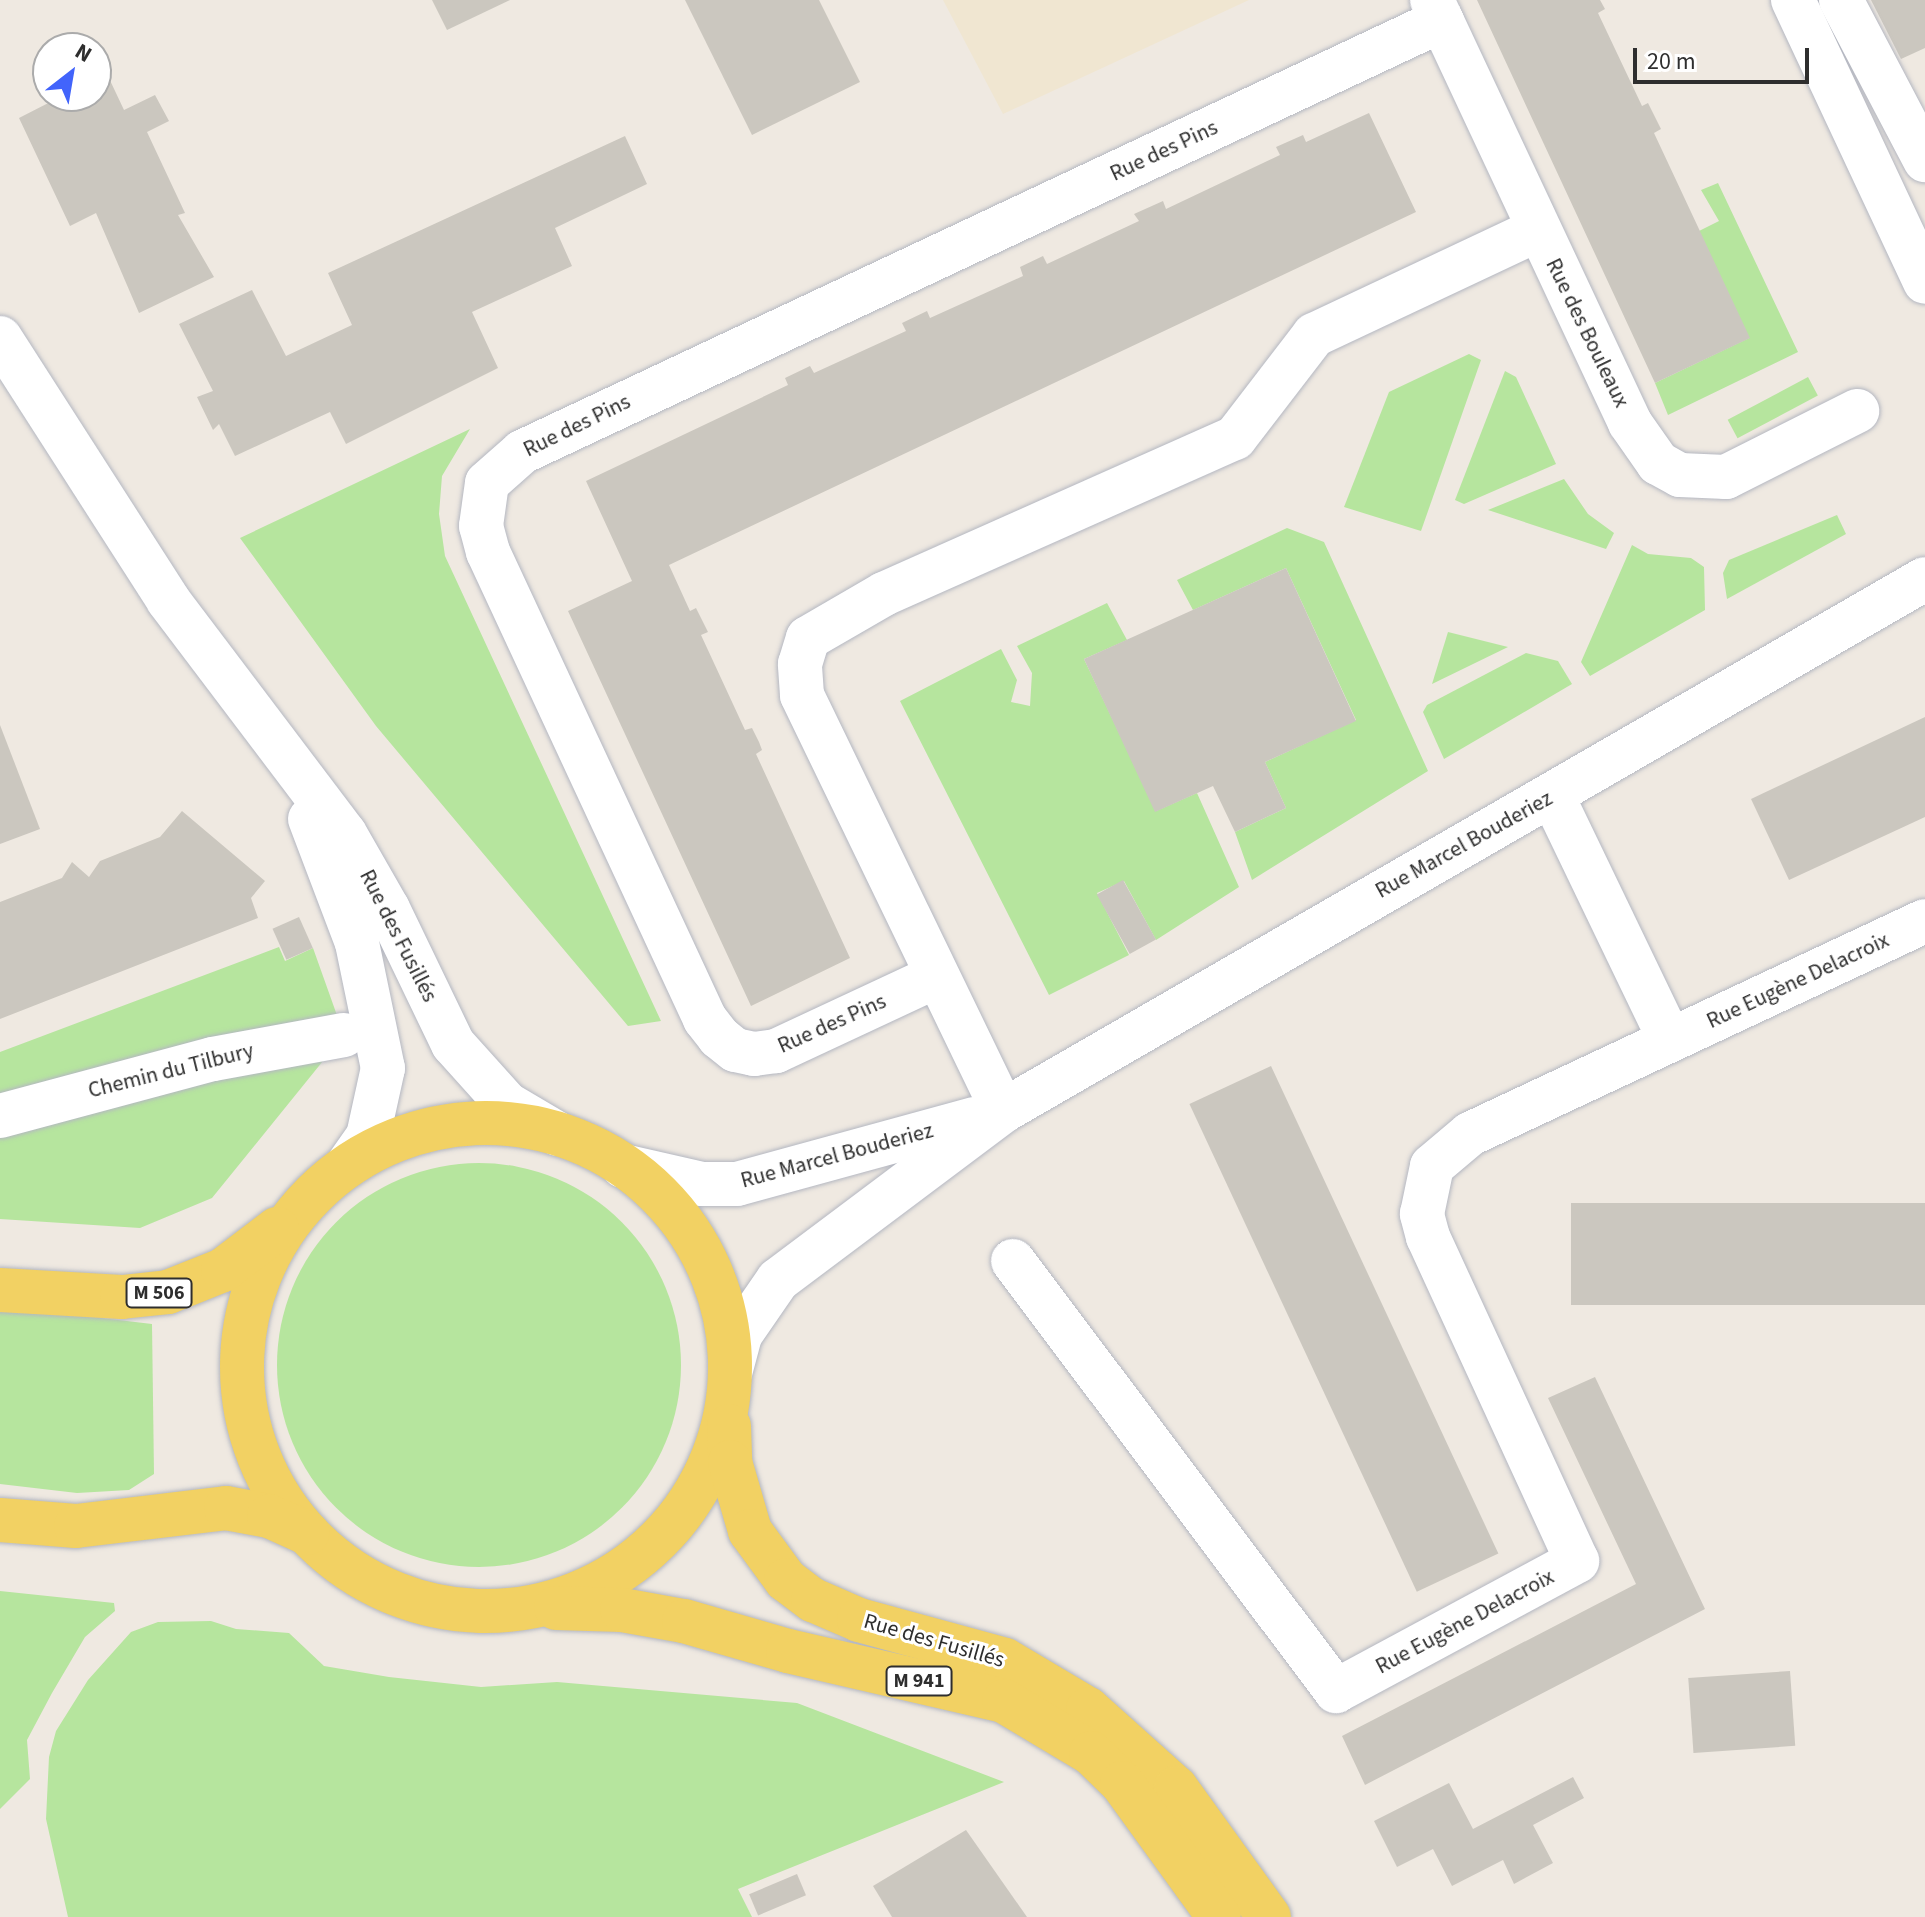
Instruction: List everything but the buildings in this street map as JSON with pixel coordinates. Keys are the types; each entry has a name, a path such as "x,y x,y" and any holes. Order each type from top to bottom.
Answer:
{"main road":[{"name":"Rue des Fusillés","path":"295,1215 348,1165 391,1143 437,1128 510,1125 558,1134 623,1166 677,1215 703,1256 727,1325 737,1494 750,1531 786,1580 813,1600 859,1620 1005,1660 1088,1709 1176,1788 1269,1917"},
{"path":"295,1215 259,1278 249,1307 241,1367 249,1428 271,1484 307,1533 354,1573 409,1599 469,1611 529,1608 601,1583 662,1538 712,1462 729,1388"},
{"name":"M 506","path":"0,1290 122,1297 168,1292 223,1270 295,1215"},
{"path":"0,1520 76,1526 226,1508 269,1516 307,1533"},
{"name":"Rue des Fusillés","path":"529,1608 661,1616 1004,1701 1091,1753 1122,1783 1219,1917"}],"street":[{"path":"1793,0 1906,191 1925,282"},
{"path":"1841,0 1925,160"},
{"name":"Rue des Bouleaux","path":"1437,10 1537,230 1630,423 1658,463 1680,475 1726,477 1857,411"},
{"name":"Rue des Pins","path":"937,976 776,1051 754,1054 735,1050 719,1037 689,983 488,552 481,526 487,483 522,452 1437,10"},
{"path":"1003,1111 802,695 800,664 808,638 884,594 1235,438 1314,335 1537,230"},
{"name":"Rue des Fusillés","path":"0,338 138,556 345,834 388,909 453,1044 507,1104 558,1134"},
{"name":"Rue Marcel Bouderiez","path":"729,1388 740,1335 778,1280 1003,1111 1925,579"},
{"name":"Rue des Fusillés","path":"257,718 320,841 357,943 376,1018 383,1068 379,1101 368,1136 348,1165"},
{"path":"1552,795 1670,1040"},
{"name":"Rue Eugène Delacroix","path":"1013,1261 1336,1691 1577,1561 1428,1237 1422,1214 1432,1166 1470,1134 1925,921"},
{"name":"Chemin du Tilbury","path":"0,1116 213,1059 344,1035"},
{"name":"Rue Marcel Bouderiez","path":"623,1166 702,1184 737,1184 1003,1111"}],"shaded area":[{"path":"943,0 1249,0 1003,114"}],"green space":[{"path":"1718,183 1798,352 1668,415 1655,383 1749,338 1699,231 1719,221 1701,190"},
{"path":"1469,354 1481,360 1421,531 1344,507 1389,392"},
{"path":"1505,371 1516,377 1556,464 1464,504 1455,500"},
{"path":"1808,377 1818,396 1738,438 1728,420"},
{"path":"470,429 442,476 439,514 445,556 661,1021 628,1026 376,726 240,538"},
{"path":"1564,479 1588,514 1614,533 1606,549 1488,510"},
{"path":"1837,515 1846,534 1727,599 1723,573 1729,560"},
{"path":"1287,528 1324,542 1428,771 1252,880 1235,832 1286,808 1265,762 1356,720 1286,568 1193,610 1177,580"},
{"path":"1632,545 1648,554 1691,558 1704,567 1705,610 1590,676 1581,662"},
{"path":"1107,603 1127,640 1084,659 1156,811 1197,793 1239,887 1156,940 1124,881 1097,893 1129,955 1049,995 900,701 1001,649 1017,680 1011,702 1030,706 1032,673 1017,646"},
{"path":"1448,632 1508,647 1432,684"},
{"path":"1526,653 1558,661 1572,684 1444,759 1423,712 1427,705"},
{"path":"279,947 285,961 313,948 344,1035 212,1198 140,1228 0,1219 0,1052"},
{"path":"479,1163 518,1167 556,1179 591,1197 622,1222 647,1253 665,1288 677,1326 681,1365 677,1404 665,1442 647,1477 622,1508 591,1533 556,1551 518,1563 479,1567 440,1563 402,1551 367,1533 336,1508 311,1477 293,1442 281,1404 277,1365 281,1326 293,1288 311,1253 336,1222 367,1197 402,1179 440,1167"},
{"path":"0,1306 152,1324 154,1474 129,1490 77,1493 0,1484"},
{"path":"0,1591 114,1603 115,1611 85,1637 52,1693 27,1740 30,1779 0,1809"},
{"path":"211,1621 236,1629 289,1633 324,1666 389,1677 481,1687 557,1682 797,1703 1004,1782 738,1889 752,1917 68,1917 46,1819 49,1757 56,1731 88,1680 131,1632 158,1622"}]}
